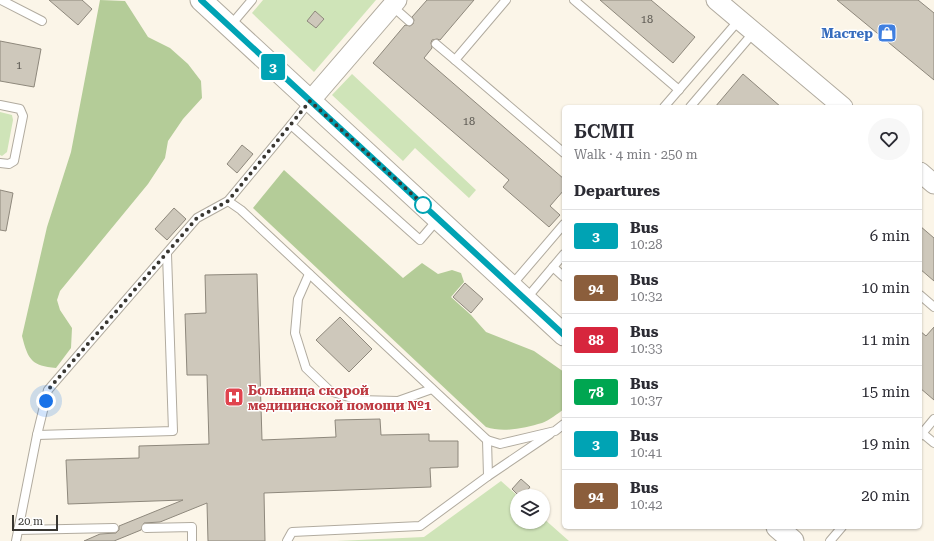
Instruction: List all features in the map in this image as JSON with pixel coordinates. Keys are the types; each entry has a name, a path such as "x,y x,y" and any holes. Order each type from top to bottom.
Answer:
{"main road":[{"path":"201,0 562,333"},
{"path":"779,529 793,541"}],"street":[{"path":"716,0 841,105"},
{"path":"310,101 395,3"},
{"path":"922,174 934,184"}],"lane":[{"path":"1,0 42,21"},
{"path":"229,26 252,0"},
{"path":"455,60 506,0"},
{"path":"574,0 679,90"},
{"path":"395,3 409,21"},
{"path":"666,105 739,20"},
{"path":"692,105 754,32"},
{"path":"436,44 562,151"},
{"path":"16,541 37,435 48,390 197,218 228,201 310,101"},
{"path":"0,105 20,109 23,116 14,161 9,164 0,162"},
{"path":"291,125 420,240 438,219"},
{"path":"228,201 241,210 487,440 500,444 555,431"},
{"path":"518,293 562,227"},
{"path":"37,435 173,431 167,254"},
{"path":"518,293 553,267 562,256"},
{"path":"553,267 562,274"},
{"path":"309,274 298,299 295,333 306,368 330,391 358,400 398,401 432,389"},
{"path":"922,297 934,307"},
{"path":"922,433 934,419"},
{"path":"287,541 292,532 420,526 488,476 562,426"},
{"path":"922,435 934,443"},
{"path":"487,440 488,476"},
{"path":"146,528 192,527 192,541"},
{"path":"18,530 114,528"},
{"path":"830,541 840,529"}],"green space":[{"path":"100,0 125,1 148,37 170,48 188,64 201,81 202,98 183,119 168,141 165,158 148,184 60,291 57,300 60,310 72,328 71,348 56,368 41,366 29,356 22,336 47,227 71,152"},
{"path":"263,0 376,0 314,72 252,13"},
{"path":"352,74 476,190 469,198 415,148 403,161 332,95"},
{"path":"0,112 12,115 13,120 7,152 2,156 0,155"},
{"path":"284,170 403,278 422,263 438,274 452,270 461,273 464,282 451,297 471,315 486,332 534,351 562,371 562,410 545,422 528,427 500,430 486,427 253,208"},
{"path":"501,481 510,489 510,529 550,529 550,524 569,541 337,541 424,537"}],"building":[{"path":"49,0 82,0 92,9 78,25"},
{"path":"427,0 474,0 440,40 432,40 432,48 424,58 562,177 562,192 550,206 560,215 549,227 503,187 509,180 373,63 405,25 410,26 413,24 414,20 412,17"},
{"path":"600,0 651,0 695,37 673,63"},
{"path":"837,0 918,0 934,13 934,80"},
{"path":"315,11 324,19 316,28 307,21"},
{"path":"0,41 41,49 34,87 0,81"},
{"path":"743,74 779,105 717,105"},
{"path":"242,145 253,154 237,173 227,164"},
{"path":"0,190 13,193 6,231 0,230"},
{"path":"174,208 186,219 167,240 155,229"},
{"path":"922,228 934,238 934,281 922,271"},
{"name":"Больница скорой медицинской помощи №1","path":"257,274 262,440 336,437 335,420 380,419 381,435 429,434 429,441 458,441 458,467 430,468 431,487 264,493 265,541 208,541 207,503 160,522 144,523 141,530 114,541 84,541 100,534 116,533 119,530 119,526 183,500 68,504 66,460 139,458 139,446 209,444 207,375 187,375 185,314 206,313 205,275"},
{"path":"465,283 483,299 471,313 453,297"},
{"path":"340,317 372,349 349,372 316,340"},
{"path":"934,327 934,400 922,390 922,333 926,336"},
{"path":"521,479 530,487 528,489 512,489"}],"bus line":[{"name":"3","path":"201,0 562,333"}],"place":[{"name":"Мастер","path":"887,33"},
{"name":"Больница скорой медицинской помощи №1","path":"234,397"}],"route":[{"path":"46,401 48,390 197,218 228,201 310,101 427,208 423,205"}]}
